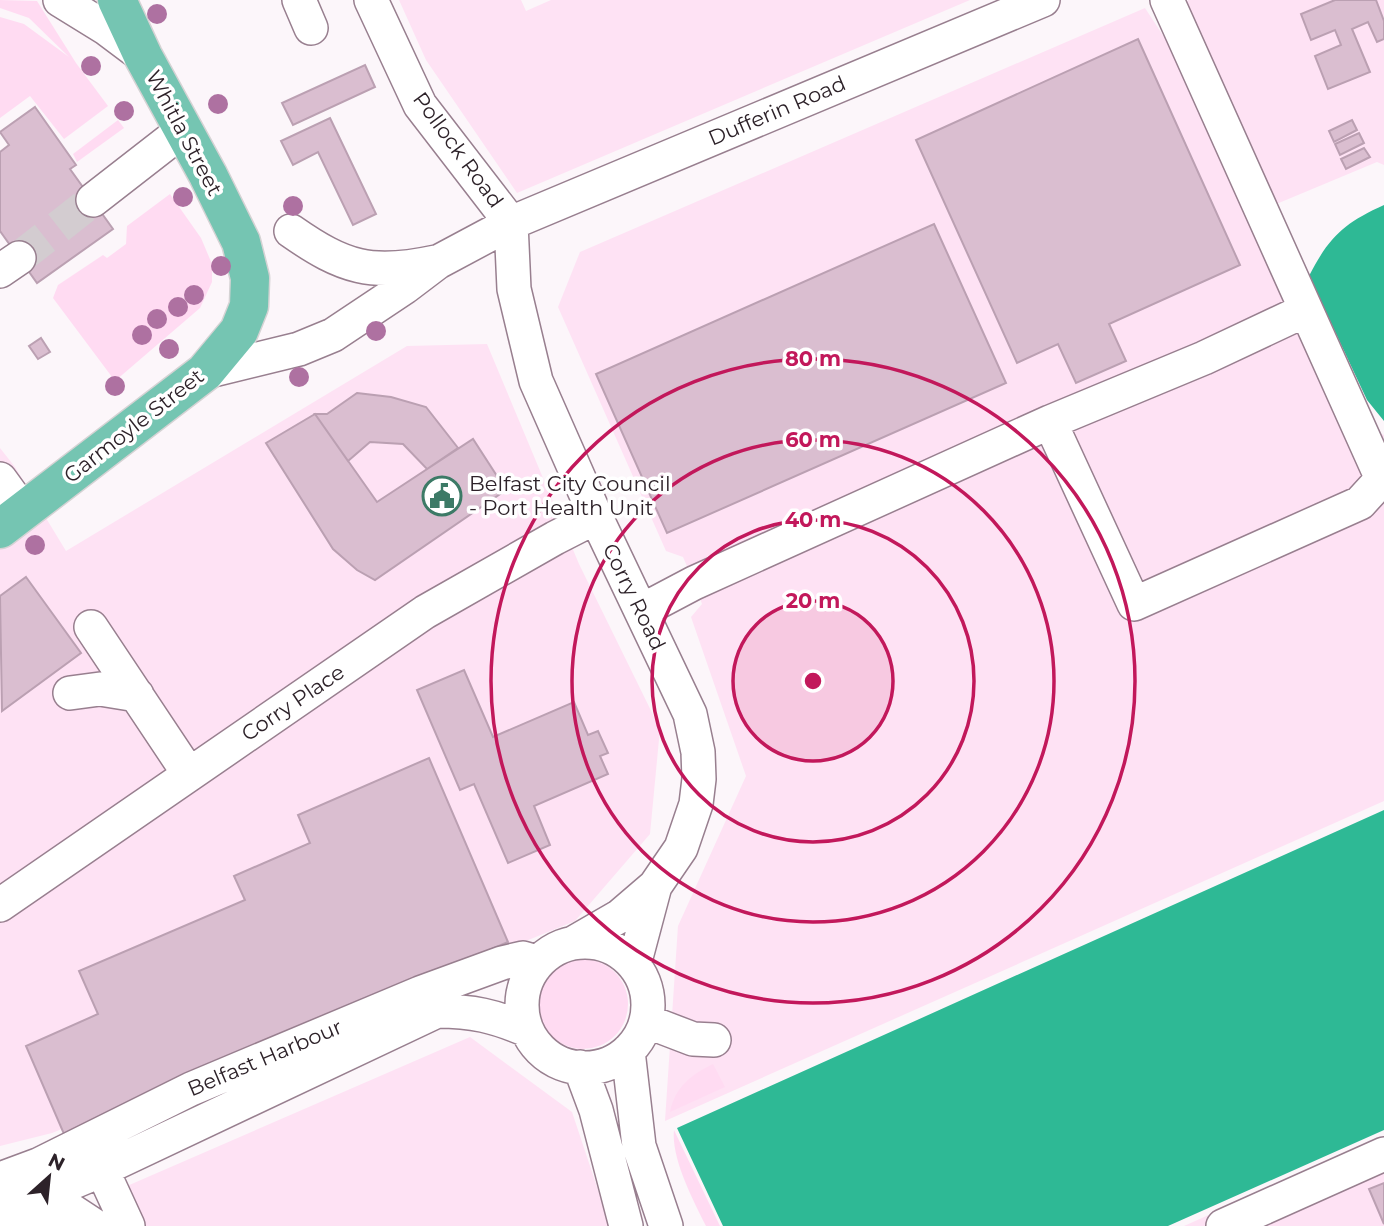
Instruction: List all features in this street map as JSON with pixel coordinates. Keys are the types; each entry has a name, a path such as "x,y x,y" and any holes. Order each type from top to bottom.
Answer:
{"main road":[{"path":"117,0 143,56"},
{"name":"Whitla Street","path":"143,56 241,242 250,278 249,306"},
{"name":"Garmoyle Street","path":"12,520 205,372 239,331 249,306"}],"street":[{"name":"Whitla Street","path":"60,0 107,29 143,56"},
{"name":"Pollock Road","path":"371,0 420,105 510,223"},
{"name":"Dufferin Road","path":"438,262 510,223 1042,0"},
{"path":"1050,422 1134,604 1360,503 1382,479 1167,0"},
{"path":"93,200 183,130"},
{"name":"Corry Road","path":"510,223 514,289 536,381 596,517 690,714 698,751 699,779 689,826 681,848 655,886 620,916 575,942"},
{"path":"291,231 316,249 344,262 377,270 438,262"},
{"path":"205,372 299,349 333,335 405,288 438,262"},
{"path":"641,611 694,583 1050,422 1204,358 1306,310"},
{"path":"0,479 12,520"},
{"name":"Corry Place","path":"0,905 425,612 596,517"},
{"path":"91,627 189,774"},
{"path":"70,693 100,689 138,695"},
{"name":"Corry Road","path":"634,965 655,886"},
{"path":"575,942 597,943 617,951 634,965 647,992 646,1021 639,1037 628,1051 614,1060 580,1068 548,1056 536,1045 527,1030 522,1013 522,995 527,977 537,962 555,949 575,942"},
{"name":"Belfast Harbour","path":"0,1179 38,1165 266,1055 419,993 502,963 523,958 537,962"},
{"name":"Belfast Harbour","path":"0,1211 95,1172 437,1011 483,1014 527,1030"},
{"path":"646,1021 693,1039 714,1040"},
{"path":"628,1051 639,1146 666,1226"},
{"path":"580,1068 596,1110 626,1226"},
{"path":"81,1142 95,1172 128,1226"},
{"path":"1223,1226 1384,1154"},
{"path":"95,1172 110,1226"},
{"path":"38,1196 57,1201 95,1226"},
{"path":"0,1211 26,1216 51,1226"}],"shaded area":[{"path":"0,0 37,1 76,63 108,106 64,139 30,96 0,118 0,17 24,24 69,57 29,18 0,8"},
{"path":"399,0 521,0 526,11 551,0 970,0 517,193 426,60"},
{"path":"1188,0 1384,0 1384,165 1377,162 1274,205 1374,431 1384,435 1384,801 665,1121 678,926 746,776 691,617 702,604 693,580 683,557 666,551 558,307 580,252 1145,8 1271,200 1186,4"},
{"path":"118,120 124,128 77,162 73,154"},
{"path":"170,194 201,238 212,264 212,282 200,308 115,381 53,298 58,285 103,255 107,258 126,244 127,226"},
{"path":"1384,205 1384,421 1367,400 1309,276 1339,233 1358,218"},
{"path":"487,344 579,564 660,729 650,834 575,921 52,1133 0,1146 0,448 15,467 66,551 407,346"},
{"path":"1384,810 1384,1130 1168,1226 723,1226 677,1128"},
{"path":"583,959 600,963 615,972 624,987 628,1004 624,1021 615,1036 600,1045 583,1049 566,1045 551,1036 542,1021 538,1004 542,987 551,972 566,963"},
{"path":"470,1037 572,1112 610,1226 141,1226 127,1186"},
{"path":"713,1064 725,1087 670,1112 680,1088 698,1072"},
{"path":"674,1130 720,1226 706,1226 695,1204 679,1166"},
{"path":"1384,1137 1384,1226 1184,1226"}],"building":[{"path":"1335,0 1376,0 1384,21 1384,39 1377,42 1368,22 1352,29 1370,72 1328,89 1315,56 1341,45 1335,30 1311,40 1301,14"},
{"path":"1138,39 1240,265 1109,324 1126,361 1076,383 1058,344 1017,363 916,140"},
{"path":"365,65 375,87 293,125 282,103"},
{"path":"35,107 76,165 70,169 113,229 37,283 0,231 0,152 9,145 0,132"},
{"path":"330,118 376,214 353,225 318,152 293,165 281,141"},
{"path":"1352,120 1357,130 1334,142 1329,131"},
{"path":"1359,133 1364,143 1340,155 1335,144"},
{"path":"1364,148 1370,157 1346,169 1341,159"},
{"path":"934,224 1006,383 667,533 596,374"},
{"path":"41,338 50,352 38,359 29,346"},
{"path":"357,393 391,397 426,407 458,448 427,469 403,444 370,442 348,461 315,414 327,414"},
{"name":"Belfast City Council - Port Health Unit","path":"315,414 377,502 473,439 506,490 375,580 357,570 333,549 266,443"},
{"path":"26,577 81,653 2,711 0,596"},
{"path":"464,670 493,737 574,702 588,735 598,731 608,753 600,756 608,774 534,806 550,845 508,863 474,784 460,790 417,690"},
{"path":"429,758 508,942 64,1134 26,1046 98,1014 79,971 245,900 234,876 310,843 298,815"},
{"path":"1384,1183 1384,1224 1369,1189"}],"tunnel":[{"path":"19,258 93,200"}],"place":[{"name":"Belfast City Council - Port Health Unit","path":"442,496"}]}
